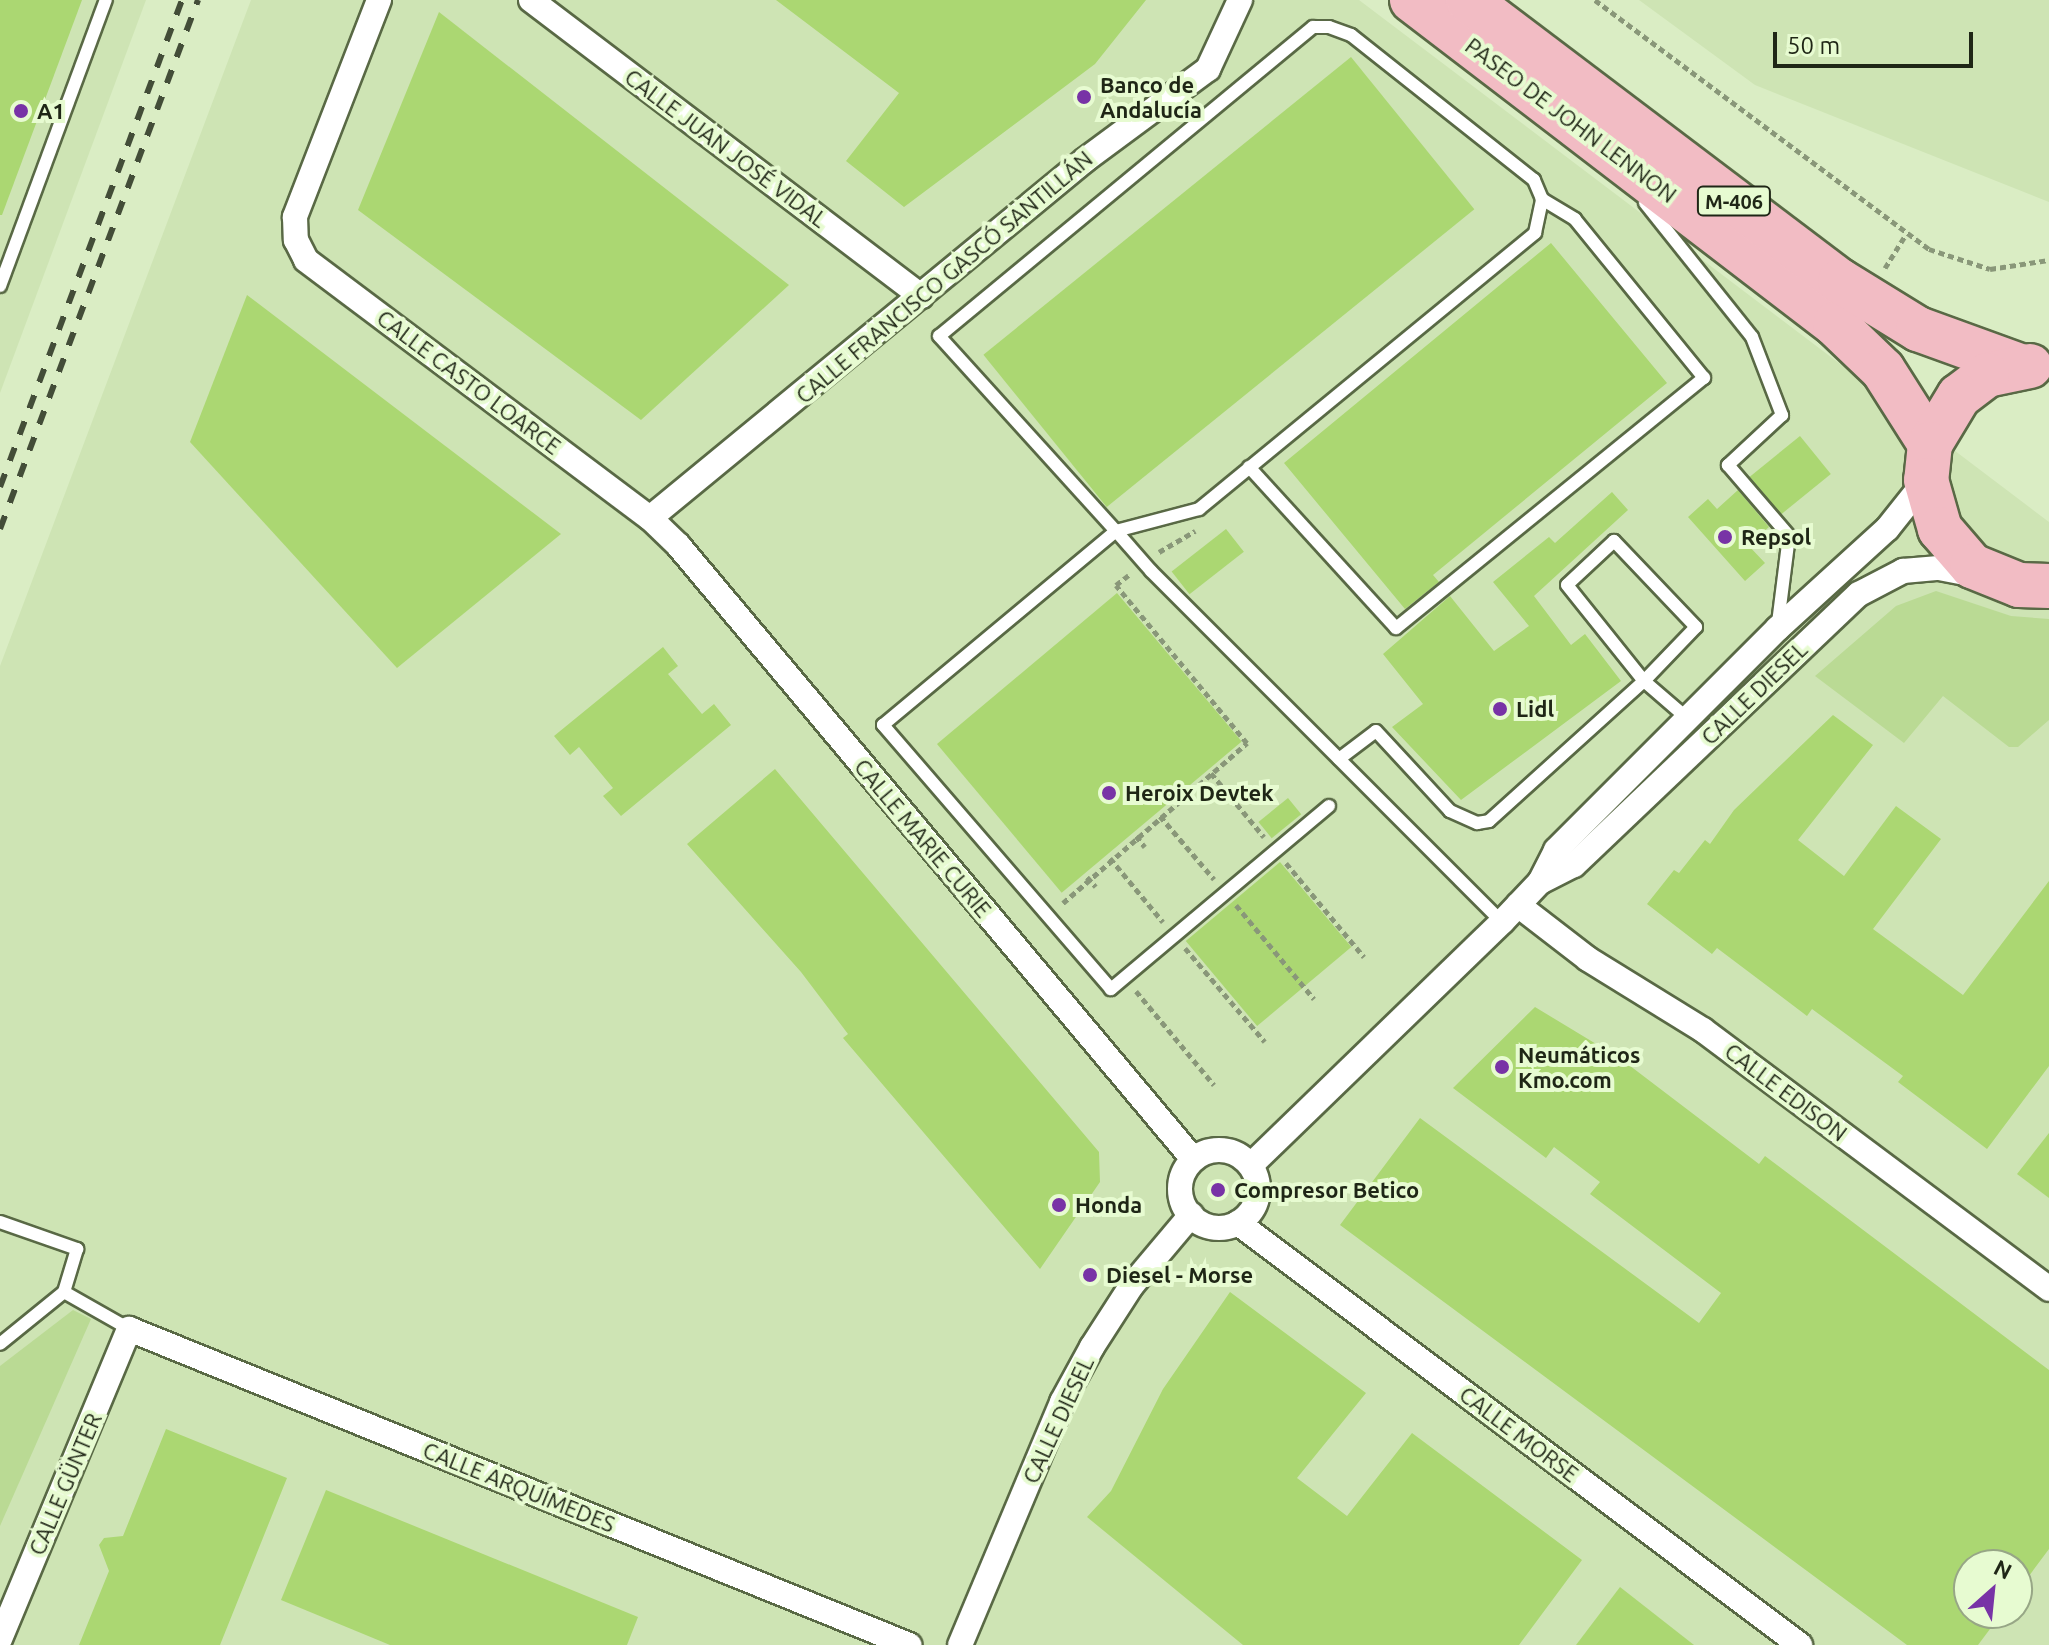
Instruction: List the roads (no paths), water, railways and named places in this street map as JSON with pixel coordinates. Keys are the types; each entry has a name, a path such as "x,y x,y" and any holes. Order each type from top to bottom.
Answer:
{"highway":[{"name":"PASEO DE JOHN LENNON","path":"1412,0 1835,324 1883,370 1928,462"},
{"name":"PASEO DE JOHN LENNON","path":"1468,0 1840,281 1918,329 2034,366"},
{"name":"M-406","path":"2034,366 1987,375 1959,396 1928,462 1930,505 1946,539 1972,566 1994,578 2049,586"}],"street":[{"name":"CALLE CASTO LOARCE","path":"379,0 295,217 296,240 306,260 650,518"},
{"name":"CALLE JUAN JOSÉ VIDAL","path":"531,0 921,296"},
{"path":"1229,0 1229,30"},
{"name":"CALLE FRANCISCO GASCÓ SANTILLÁN","path":"650,518 1085,160 1208,69 1229,30 1240,0"},
{"name":"CALLE DIESEL","path":"1251,1165 1510,913 1540,882 1556,850 1777,629 1887,529 1928,462"},
{"name":"CALLE MARIE CURIE","path":"650,518 678,545 1193,1159"},
{"name":"CALLE DIESEL","path":"1540,882 1574,865 1859,594 1903,571 1939,568 1994,578"},
{"name":"CALLE EDISON","path":"1510,913 1703,1030 2049,1289"},
{"path":"1230,1151 1251,1165 1258,1190 1256,1203 1238,1223 1213,1227 1191,1215 1180,1187 1193,1159 1204,1152 1230,1151"},
{"name":"CALLE DIESEL","path":"960,1645 1062,1402 1092,1347 1132,1285 1191,1215"},
{"name":"CALLE MORSE","path":"1238,1223 1800,1645"},
{"name":"CALLE GÜNTER","path":"0,1639 129,1329"},
{"name":"CALLE ARQUÍMEDES","path":"129,1329 909,1645"}],"lane":[{"path":"0,286 106,0"},
{"path":"1484,0 1536,52"},
{"path":"1329,806 1111,989 883,725 1116,531 1199,509 1535,233 1542,199 1534,180 1351,35 1313,27 939,336 1116,531 1144,563 1339,759 1510,913"},
{"path":"1562,112 1661,221 1752,337 1782,415 1728,465 1789,536 1777,629"},
{"path":"1249,467 1396,628 1704,378 1575,219 1542,199"},
{"path":"1339,759 1376,731 1450,811 1477,823 1489,821 1644,681 1696,627 1614,541 1567,585 1644,681 1688,719"},
{"path":"0,1222 77,1249 64,1292 0,1344"},
{"path":"64,1292 129,1329"}],"railway":[{"path":"0,487 182,0"},
{"path":"0,529 198,0"}],"place":[{"name":"Banco de Andalucía","path":"1084,97"},
{"name":"A1","path":"21,111"},
{"name":"Repsol","path":"1725,537"},
{"name":"Lidl","path":"1500,709"},
{"name":"Heroix Devtek","path":"1109,793"},
{"name":"Neumáticos Kmo.com","path":"1502,1067"},
{"name":"Compresor Betico","path":"1218,1190"},
{"name":"Honda","path":"1059,1205"},
{"name":"Diesel - Morse","path":"1090,1275"}]}
